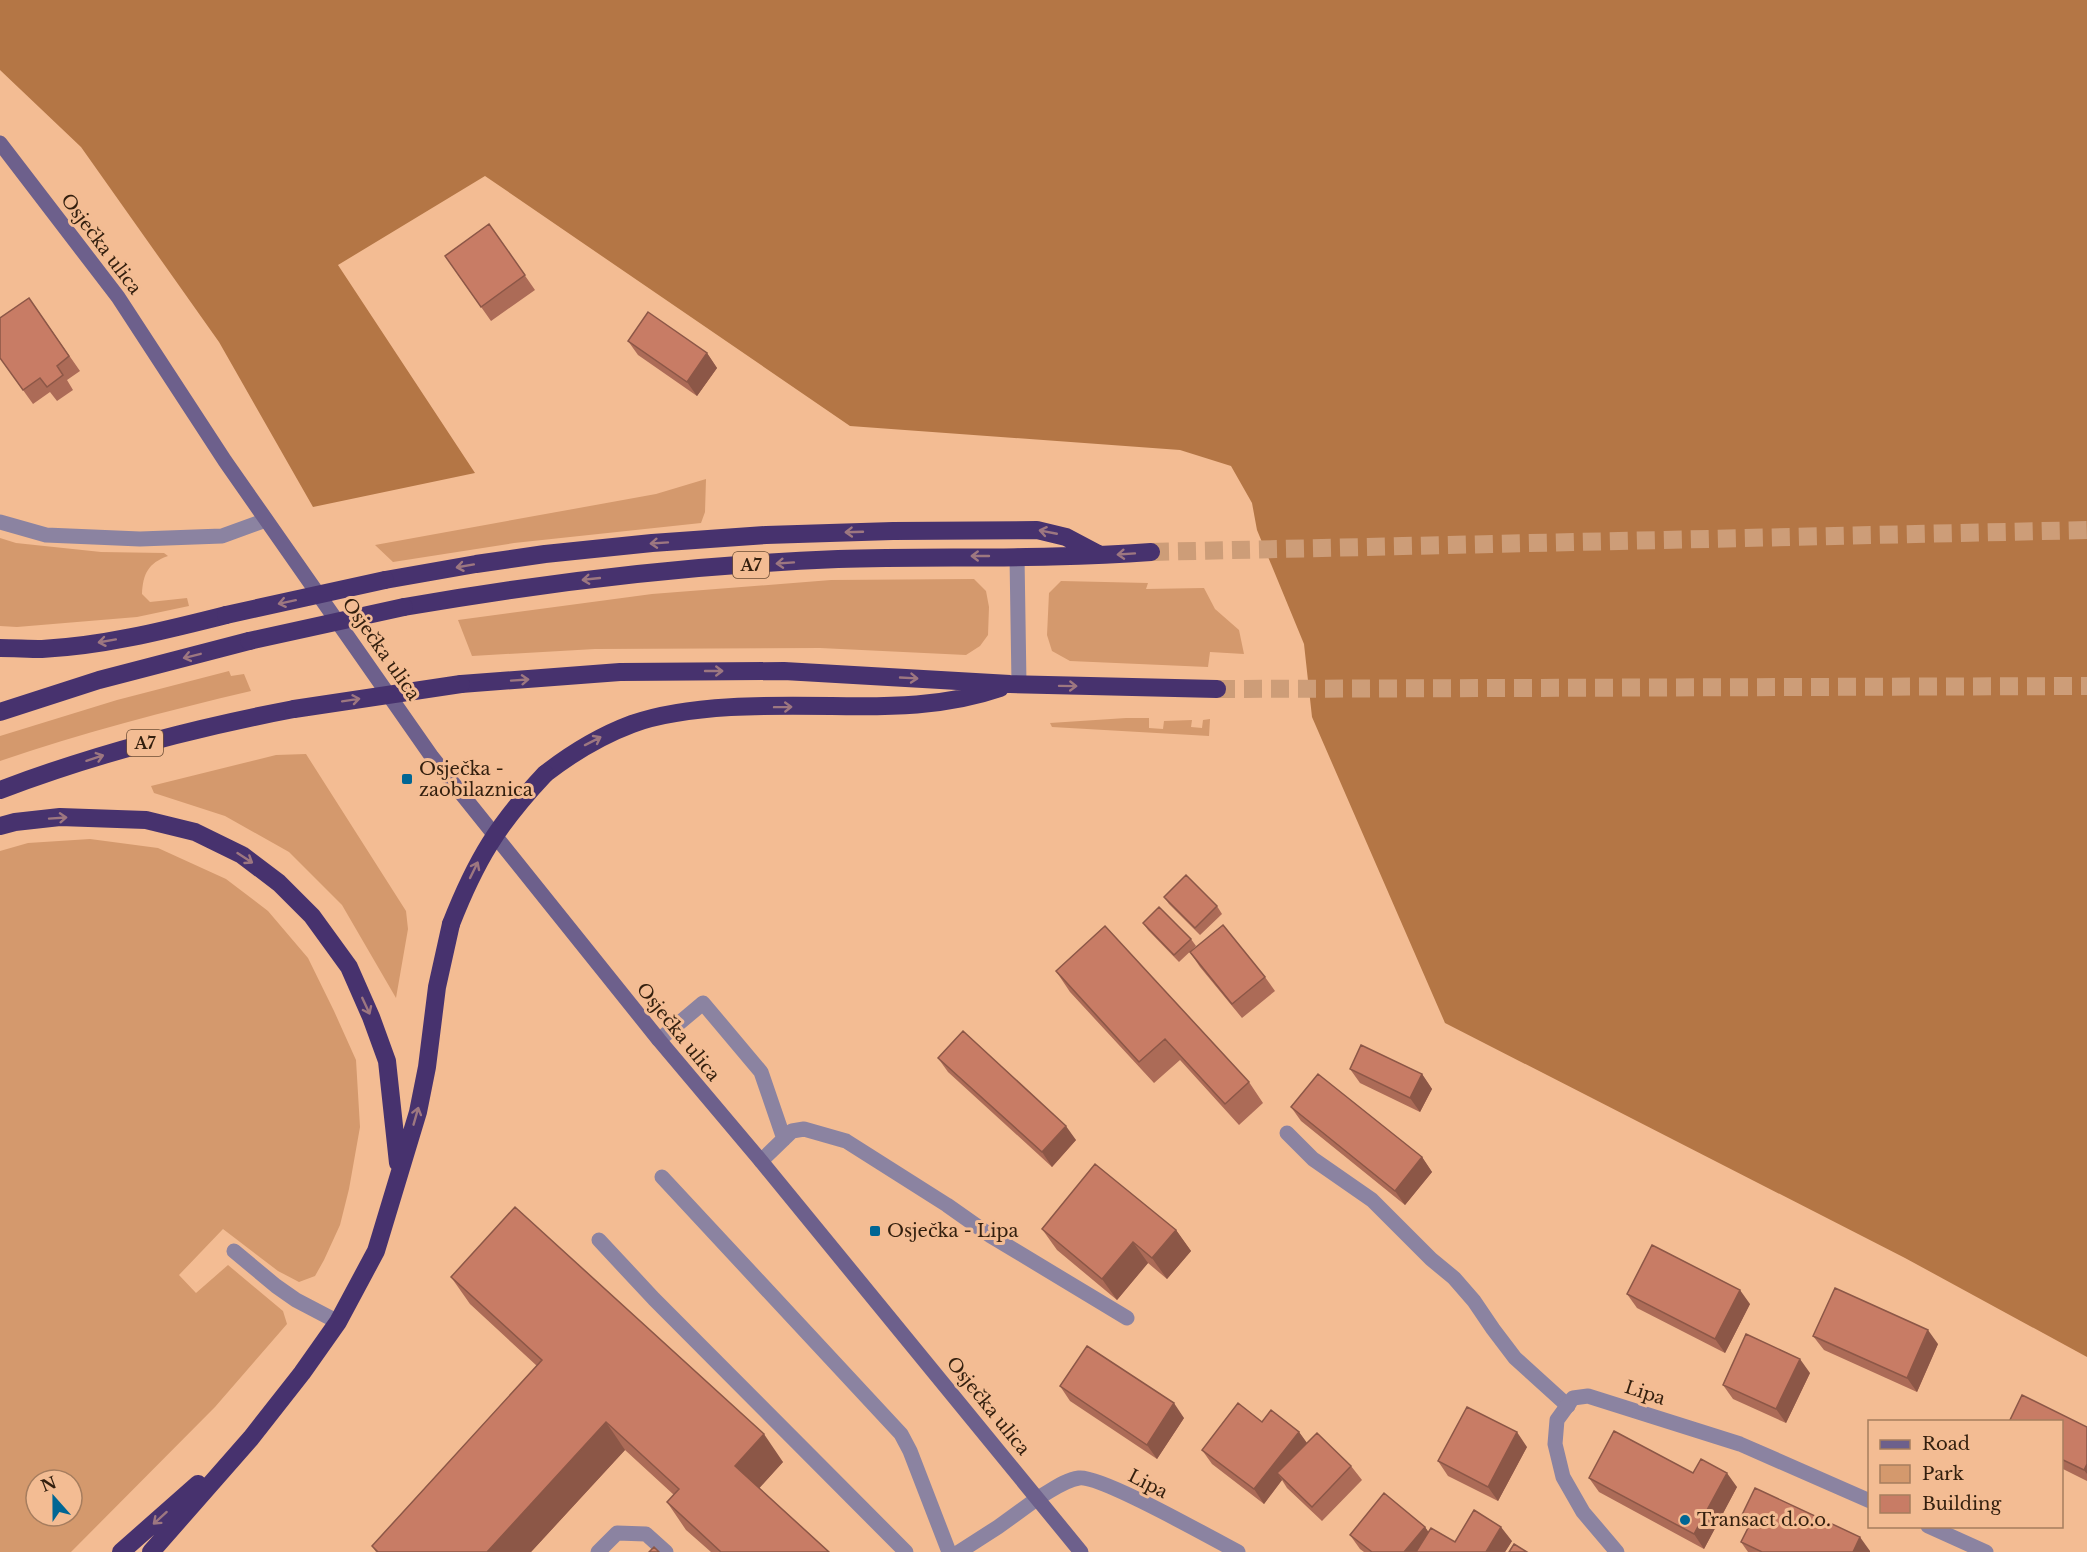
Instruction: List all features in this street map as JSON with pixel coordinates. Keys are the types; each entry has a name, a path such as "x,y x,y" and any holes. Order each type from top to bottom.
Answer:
{"highway":[{"path":"0,648 42,649 86,645 157,632 386,580 545,554 652,543 893,531 1037,530 1066,537 1101,556"},
{"name":"A7","path":"0,712 99,680 249,641 404,607 586,579 715,567 836,560 1101,556 1151,552"},
{"name":"A7","path":"0,789 121,749 232,721 294,709 461,684 620,672 772,671 1014,684 1217,689"},
{"path":"151,1552 251,1438 302,1373 338,1322 376,1251 418,1112 427,1067 437,987 451,924 475,868 490,840 509,814 545,774 605,735 634,723 666,716 720,708 871,707 936,703 972,697 1014,684"},
{"path":"0,826 15,822 60,818 146,820 195,832 242,855 279,883 312,916 349,967 371,1017 387,1061 399,1172"},
{"path":"121,1552 251,1438"}],"main road":[{"name":"Osječka ulica","path":"0,143 118,297 266,520 432,757 659,1040 1081,1552"}],"street":[{"path":"0,522 46,535 140,539 222,536 266,520"},
{"path":"1014,684 1017,556"},
{"path":"659,1040 703,1003 761,1072 784,1139"},
{"path":"761,1161 792,1131 804,1129 846,1141 947,1205 991,1236 1127,1318"},
{"path":"1287,1133 1313,1159 1371,1200 1431,1259 1454,1278 1474,1301 1515,1358 1568,1406 1557,1419 1556,1444 1563,1477 1582,1512 1617,1552"},
{"path":"662,1177 901,1434 949,1552"},
{"path":"598,1240 906,1552"},
{"path":"234,1251 290,1295 338,1322"},
{"name":"Lipa","path":"1568,1406 1573,1398 1588,1396 1629,1408 1740,1444 1868,1501"},
{"name":"Lipa","path":"959,1552 1038,1498 1067,1481 1082,1478 1096,1481 1121,1492 1238,1552"},
{"path":"1930,1528 1986,1552"},
{"path":"598,1552 617,1533 646,1534 666,1552"}],"green space":[{"path":"706,479 705,512 701,523 514,543 393,562 375,545 656,494"},
{"path":"0,538 16,543 101,552 164,553 168,556 151,566 145,575 142,594 150,602 187,598 189,606 137,617 17,627 0,626"},
{"path":"974,579 986,591 989,607 988,635 980,646 966,655 820,648 595,649 472,656 458,620 652,594 831,580"},
{"path":"1061,581 1148,583 1146,589 1204,588 1215,609 1239,630 1244,654 1210,652 1208,667 1070,661 1052,651 1047,635 1049,593"},
{"path":"229,671 231,676 244,674 251,691 124,723 0,761 0,736 117,700"},
{"path":"1149,718 1149,728 1163,729 1164,721 1192,720 1191,727 1202,728 1203,720 1210,719 1209,736 1052,727 1050,723"},
{"path":"306,754 406,911 408,929 396,998 342,905 289,852 225,816 154,793 151,786 276,755"},
{"path":"90,839 158,848 226,879 268,911 308,958 356,1060 360,1127 349,1189 340,1225 315,1276 299,1282 278,1271 223,1229 179,1275 196,1293 228,1265 283,1311 287,1324 215,1407 71,1552 0,1552 0,851 28,843"}],"shaded area":[{"path":"0,0 2087,0 2087,1357 1905,1258 1445,1023 1312,717 1304,644 1257,530 1252,503 1231,466 1180,450 850,426 485,176 338,265 475,473 313,507 219,342 81,147 0,70"}],"building":[{"path":"489,224 525,275 481,307 445,256"},
{"path":"29,298 69,356 57,366 63,375 47,387 40,378 23,390 0,358 0,318"},
{"path":"648,312 707,353 687,382 628,341"},
{"path":"1186,875 1217,906 1195,928 1164,897"},
{"path":"1159,907 1191,939 1174,955 1143,923"},
{"path":"1223,925 1265,977 1232,1004 1190,952"},
{"path":"1105,926 1249,1082 1225,1104 1165,1039 1139,1062 1056,971"},
{"path":"963,1031 1066,1126 1042,1152 938,1058"},
{"path":"1361,1045 1422,1074 1410,1098 1350,1069"},
{"path":"1318,1074 1422,1157 1395,1191 1291,1107"},
{"path":"1095,1164 1176,1230 1152,1258 1133,1242 1102,1279 1042,1229"},
{"path":"515,1207 764,1434 735,1466 829,1552 721,1552 667,1502 679,1489 606,1422 487,1552 378,1552 372,1546 542,1360 451,1277"},
{"path":"1652,1245 1740,1290 1715,1339 1627,1294"},
{"path":"1835,1288 1928,1330 1907,1378 1813,1336"},
{"path":"1746,1334 1800,1359 1776,1409 1723,1385"},
{"path":"1087,1346 1174,1403 1147,1445 1060,1386"},
{"path":"2022,1395 2087,1427 2087,1464 2084,1470 2063,1460 2063,1420 2010,1420"},
{"path":"1238,1403 1262,1422 1271,1410 1299,1432 1254,1489 1202,1450"},
{"path":"1467,1407 1517,1432 1488,1487 1438,1461"},
{"name":"Transact d.o.o.","path":"1614,1431 1693,1473 1701,1459 1727,1473 1694,1534 1589,1478"},
{"path":"1317,1433 1351,1466 1312,1507 1277,1473"},
{"path":"1755,1488 1860,1537 1853,1552 1762,1552 1741,1542 1751,1522 1741,1517"},
{"path":"1384,1493 1425,1527 1404,1552 1372,1552 1350,1535"},
{"path":"1474,1510 1501,1527 1486,1552 1416,1552 1431,1528 1455,1542"},
{"path":"1514,1544 1527,1552 1509,1552"},
{"path":"654,1547 659,1552 649,1552"}],"tunnel":[{"path":"1151,552 2087,530"},
{"path":"1217,689 2087,686"}],"place":[{"name":"Osječka - zaobilaznica","path":"407,779"},
{"name":"Osječka - Lipa","path":"875,1231"},
{"name":"Transact d.o.o.","path":"1685,1520"}]}
